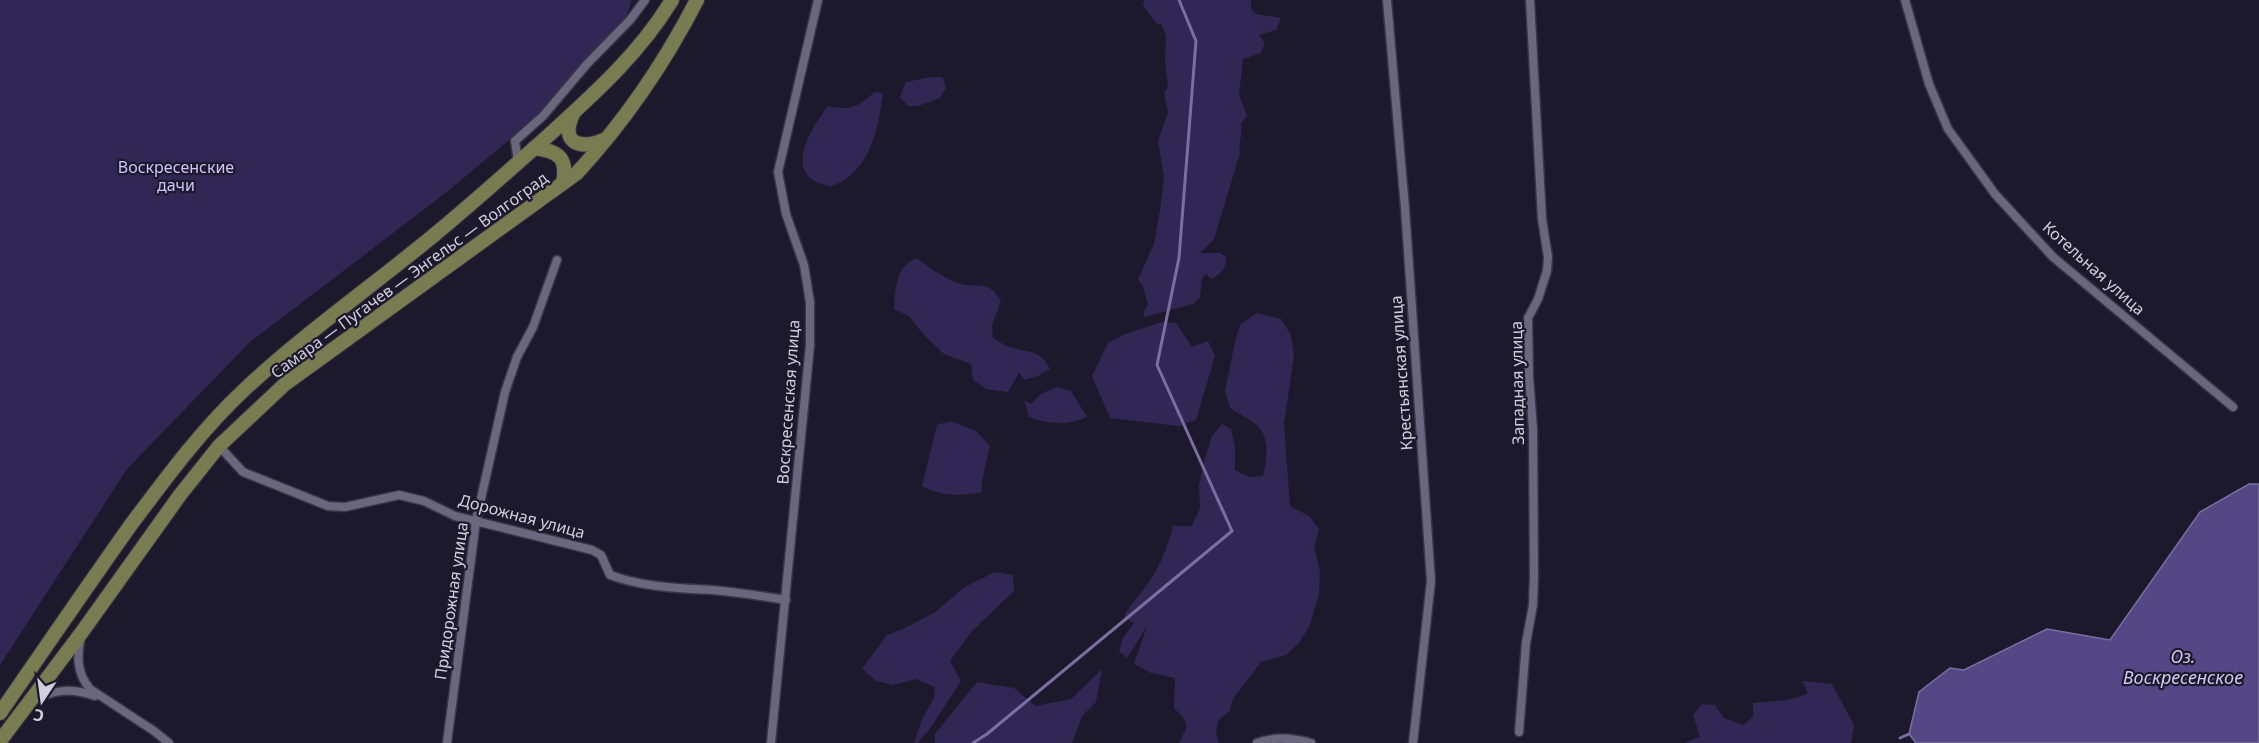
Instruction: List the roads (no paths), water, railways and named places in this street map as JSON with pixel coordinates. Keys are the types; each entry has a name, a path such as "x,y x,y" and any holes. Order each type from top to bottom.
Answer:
{"main road":[{"name":"Самара — Пугачев — Энгельс — Волгоград","path":"0,713 168,474 207,428 245,389 434,235 574,112 626,62 649,35 672,0"},
{"name":"Самара — Пугачев — Энгельс — Волгоград","path":"0,741 82,632 180,495 219,446 285,384 576,173 606,138 650,78 697,0"},
{"path":"574,112 568,131 571,139 577,144 593,145 606,138"},
{"path":"534,148 556,153 563,160 566,170 563,183"}],"street":[{"path":"518,162 515,141 543,116 587,64 630,20 645,0"},
{"name":"Воскресенская улица","path":"771,743 810,334 810,302 804,265 786,214 778,172 818,0"},
{"name":"Крестьянская улица","path":"1387,0 1405,208 1431,581 1413,743"},
{"name":"Западная улица","path":"1519,732 1534,576 1533,429 1528,318 1538,299 1547,271 1548,257 1542,219 1530,0"},
{"name":"Котельная улица","path":"1905,0 1929,84 1948,129 1995,194 2053,257 2233,407"},
{"name":"Придорожная улица","path":"447,743 476,521 506,392 517,357 533,327 557,260"},
{"name":"Дорожная улица","path":"219,446 243,472 328,506 345,507 399,495 424,501 455,516 592,550 600,555 610,574 624,580 786,600"},
{"path":"82,632 78,655 79,669 83,680 102,699"},
{"path":"29,702 61,689 83,692 102,699 169,743"},
{"path":"1257,743 1269,738 1295,739 1311,743"}],"water":[{"name":"Оз. Воскресенское","path":"2249,484 2259,484 2259,743 1916,743 1909,734 1919,692 1950,668 1964,670 2047,629 2110,640 2200,512"}],"waterway":[{"path":"973,743 987,734 1232,531 1157,365 1179,258 1196,41 1179,0"},
{"path":"1900,738 1909,734"}],"park label":[{"name":"Воскресенские дачи","path":"176,176"}]}
